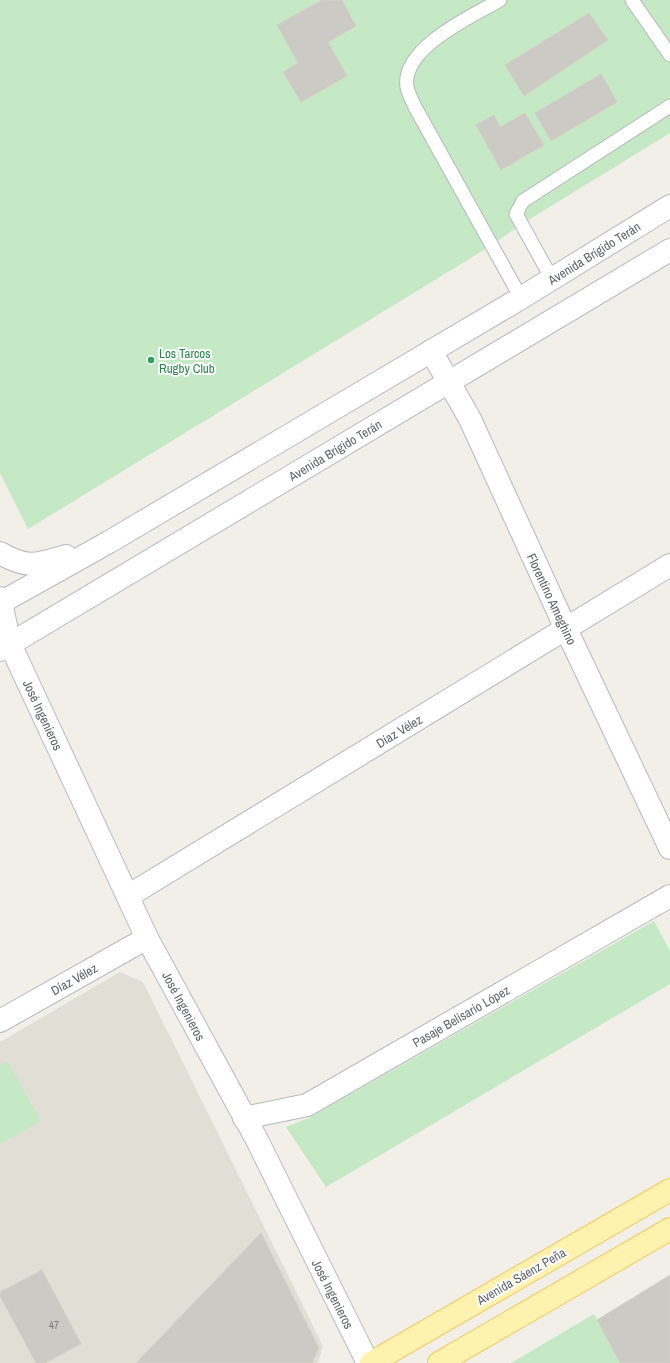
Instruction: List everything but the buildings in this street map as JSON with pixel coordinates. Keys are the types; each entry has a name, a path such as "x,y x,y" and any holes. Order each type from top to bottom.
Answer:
{"main road":[{"name":"Avenida Sáenz Peña","path":"371,1363 670,1190"},
{"path":"439,1363 670,1229"}],"street":[{"name":"Avenida Brígido Terán","path":"1,601 109,542 521,298 670,206"},
{"name":"Avenida Brígido Terán","path":"3,643 448,383 670,250"},
{"name":"Florentino Ameghino","path":"431,351 470,419 566,629 670,848"},
{"path":"0,553 16,562 38,564 109,542"},
{"name":"Díaz Vélez","path":"128,896 670,565"},
{"name":"José Ingenieros","path":"1,601 3,643 128,896 147,938 244,1118 368,1363"},
{"name":"Pasaje Belisario López","path":"244,1118 308,1105 670,896"},
{"name":"Díaz Vélez","path":"0,1021 147,938"}],"lane":[{"path":"500,0 430,43 415,58 409,70 407,87 415,107 521,298"},
{"path":"632,0 670,55"},
{"path":"552,279 516,214 523,201 670,106"}],"shaded area":[{"path":"120,972 143,982 323,1346 318,1363 0,1363 0,1042"}],"green space":[{"name":"Los Tarcos Rugby Club","path":"0,0 670,0 670,133 530,219 487,248 28,529 0,473"},
{"path":"654,921 670,951 670,984 326,1187 286,1127 309,1118"},
{"path":"7,1061 41,1121 0,1144 0,1066"},
{"path":"594,1314 620,1363 511,1363"}],"place":[{"name":"Los Tarcos Rugby Club","path":"151,360"}]}
